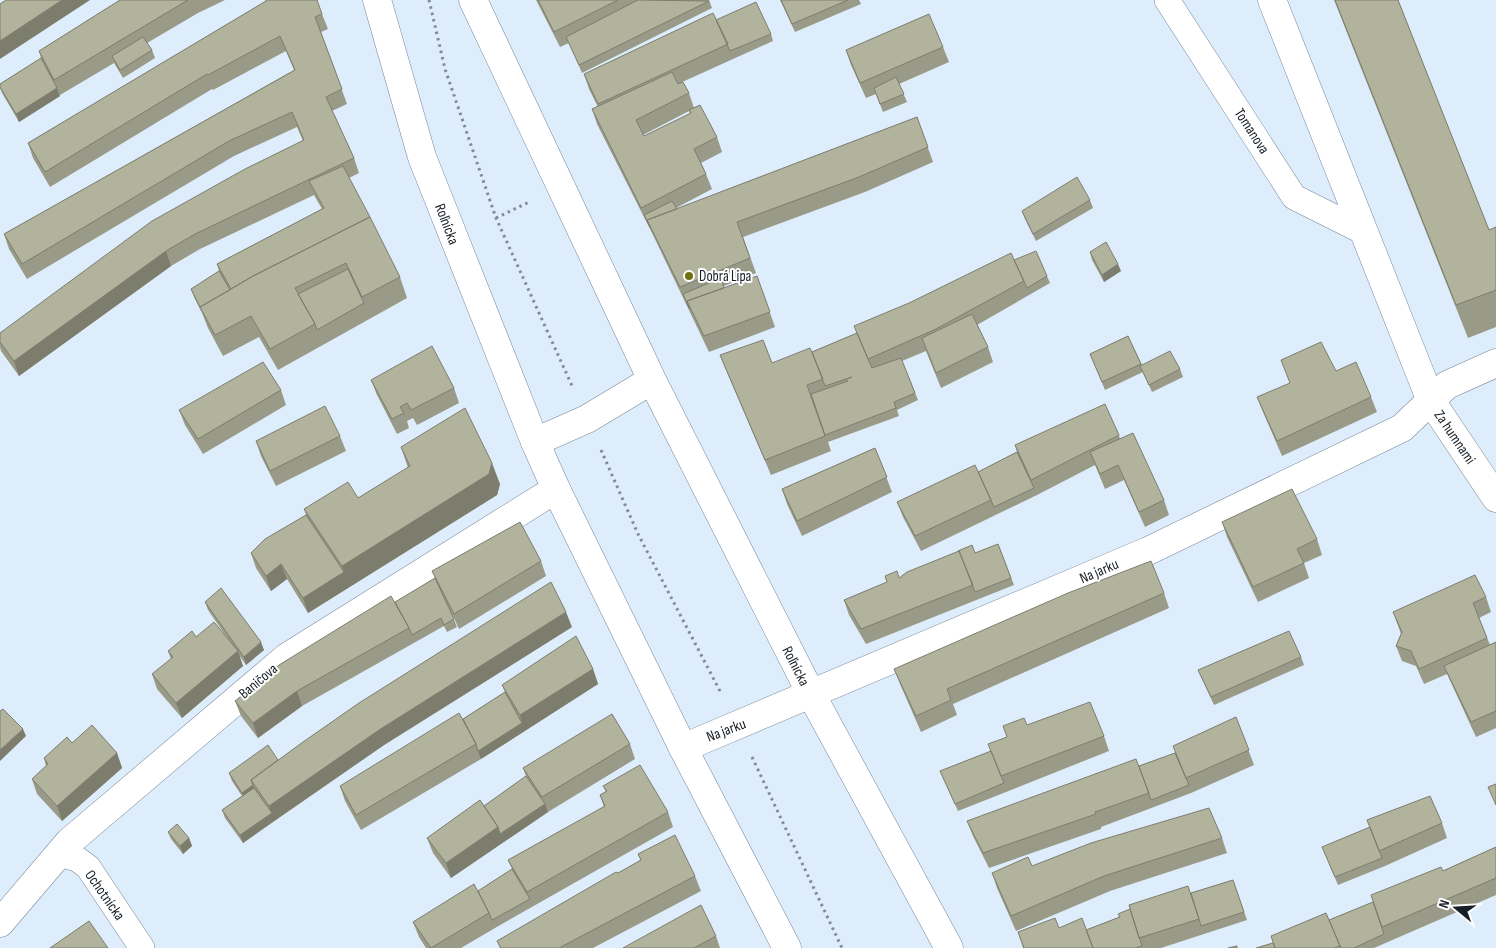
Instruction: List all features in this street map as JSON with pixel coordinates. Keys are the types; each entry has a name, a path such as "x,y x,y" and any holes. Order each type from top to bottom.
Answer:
{"street":[{"name":"Roľnícka","path":"377,0 422,157 535,442 556,490 683,748 787,948"},
{"name":"Roľnícka","path":"473,0 652,380 811,694 949,948"},
{"path":"1272,0 1431,401"},
{"name":"Na jarku","path":"683,748 1148,551 1402,428 1447,385 1496,362"},
{"path":"535,442 587,419 652,380"},
{"name":"Za humnami","path":"1431,401 1496,498"},
{"name":"Baničova","path":"0,923 64,848 287,657 556,490"}],"lane":[{"name":"Tomanova","path":"1167,0 1294,197 1364,232"},
{"name":"Ochotnícka","path":"64,848 88,867 142,948"}],"path":[{"path":"429,0 444,69 496,218 638,534 738,726 842,948"}],"building":[{"path":"6,0 62,0 0,41 0,4"},
{"path":"120,0 188,0 54,80 39,51"},
{"path":"266,0 317,0 322,14 315,17 342,89 326,97 354,158 195,234 166,251 14,361 0,342 0,333 152,221 245,169 304,140 292,112 229,141 22,264 4,234 295,70 280,36 207,74 45,172 28,143"},
{"path":"538,0 618,0 554,32"},
{"path":"638,0 709,1 579,65 566,37"},
{"path":"781,0 848,0 792,24"},
{"path":"1335,0 1398,0 1489,230 1496,227 1496,290 1456,305"},
{"path":"756,2 771,34 730,51 716,20"},
{"path":"713,13 728,44 598,104 584,74"},
{"path":"929,14 943,47 860,83 846,50"},
{"path":"143,37 152,50 120,70 112,56"},
{"path":"41,58 57,88 16,114 0,84"},
{"path":"672,72 678,84 683,82 689,93 636,120 644,136 691,113 689,110 700,105 717,137 694,149 706,174 641,208 592,109"},
{"path":"896,77 904,94 880,104 874,88"},
{"path":"917,117 928,147 859,177 737,222 750,258 680,287 647,220"},
{"path":"343,166 370,217 231,289 217,264 324,208 309,181"},
{"path":"1077,177 1090,200 1033,234 1022,211"},
{"path":"672,201 677,209 647,220 650,227 644,215"},
{"path":"370,217 400,277 362,297 346,263 295,288 315,324 270,349 251,316 215,335 200,307 253,276"},
{"path":"1106,242 1118,264 1102,275 1090,252"},
{"path":"1036,251 1047,276 1027,288 1014,260"},
{"path":"1011,253 1024,281 936,329 868,359 854,326 909,303"},
{"path":"348,269 364,303 317,330 298,294"},
{"path":"219,271 230,290 200,307 191,289"},
{"path":"757,276 770,312 704,336 687,301"},
{"path":"721,278 724,288 687,301 689,308 683,294"},
{"path":"972,314 988,347 936,373 922,338"},
{"path":"857,333 872,368 901,358 915,393 894,402 896,408 825,435 811,394 848,381 846,379 825,386 812,352"},
{"path":"1128,336 1141,364 1102,382 1090,354"},
{"path":"763,340 772,363 810,348 823,379 807,385 825,436 765,460 720,355"},
{"path":"1321,342 1336,371 1356,362 1371,397 1277,441 1257,397 1290,383 1281,360"},
{"path":"432,346 454,388 411,410 407,403 400,407 404,413 392,419 371,380"},
{"path":"1170,351 1180,369 1149,385 1140,366"},
{"path":"263,362 281,390 198,439 179,410"},
{"path":"1105,404 1119,435 1031,480 1015,445"},
{"path":"325,406 340,436 270,471 256,441"},
{"path":"465,408 492,463 489,474 342,566 304,509 348,482 358,498 410,466 401,447"},
{"path":"1133,433 1164,500 1139,512 1118,465 1100,474 1090,452"},
{"path":"875,448 887,477 797,521 782,489"},
{"path":"1017,452 1034,488 994,507 978,472"},
{"path":"975,465 991,500 915,536 897,502"},
{"path":"1292,489 1317,539 1297,549 1304,563 1253,587 1222,522"},
{"path":"306,515 344,572 303,598 281,564 266,576 251,553 265,539"},
{"path":"520,522 541,561 454,614 432,571"},
{"path":"998,544 1011,578 975,592 958,551 972,545 975,553"},
{"path":"959,551 973,585 861,629 844,600 887,582 885,576 897,571 899,578 907,572"},
{"path":"1151,561 1164,593 947,689 951,700 916,716 894,669 1068,593"},
{"path":"1475,575 1486,597 1473,603 1487,638 1419,669 1411,651 1396,646 1402,632 1393,612"},
{"path":"435,578 454,619 444,625 441,618 412,635 395,602"},
{"path":"551,582 566,612 379,730 269,806 251,780 359,703"},
{"path":"221,588 261,642 244,657 205,602"},
{"path":"391,596 409,628 297,691 253,723 235,701 279,665"},
{"path":"214,622 238,651 176,703 152,674 173,657 168,651 192,631 196,637"},
{"path":"1289,631 1301,657 1211,697 1198,670"},
{"path":"576,636 593,669 520,715 502,685"},
{"path":"1496,642 1496,711 1471,722 1444,666"},
{"path":"505,692 522,723 478,751 463,719"},
{"path":"1090,702 1104,736 1001,776 988,744 1007,737 1003,726 1024,718 1027,725"},
{"path":"3,709 23,729 0,750 0,711"},
{"path":"459,713 476,744 356,815 340,786"},
{"path":"612,714 630,744 542,797 523,768"},
{"path":"1236,717 1249,750 1186,778 1173,746"},
{"path":"92,725 117,753 57,806 32,779 48,764 44,758 67,737 72,743"},
{"path":"268,745 278,760 251,780 253,785 242,793 229,773"},
{"path":"991,751 1004,783 955,804 940,771"},
{"path":"1175,753 1189,785 1151,800 1139,766"},
{"path":"1136,759 1149,793 1095,812 1096,814 983,853 967,821"},
{"path":"640,765 668,812 527,892 508,860 605,806 600,795 607,791 603,786"},
{"path":"526,776 545,804 500,834 498,827 484,806"},
{"path":"1496,784 1496,805 1488,787"},
{"path":"254,788 272,813 240,835 222,810"},
{"path":"1430,796 1442,823 1379,851 1367,820"},
{"path":"480,800 498,827 446,863 427,838"},
{"path":"1209,808 1222,838 1104,876 1011,916 992,873 1028,857 1032,866 1091,843"},
{"path":"177,824 189,838 180,846 168,832"},
{"path":"1370,827 1382,858 1335,877 1322,847"},
{"path":"675,835 695,876 559,948 501,948 497,941 616,872 618,873 641,860 638,854"},
{"path":"1496,847 1496,878 1382,927 1371,895 1441,867 1443,871"},
{"path":"512,869 530,899 492,920 478,891"},
{"path":"1233,880 1244,912 1201,926 1191,893"},
{"path":"474,884 489,913 431,948 413,922"},
{"path":"1188,886 1199,919 1139,938 1129,905"},
{"path":"1373,902 1384,934 1354,948 1341,948 1329,920"},
{"path":"701,905 716,936 694,948 623,948"},
{"path":"1130,909 1142,946 1135,948 1093,948 1086,930 1120,917 1118,914"},
{"path":"1326,913 1340,946 1334,948 1275,948 1271,936"},
{"path":"1055,918 1059,928 1082,918 1093,948 1024,948 1018,932"},
{"path":"89,921 108,948 50,948"},
{"path":"1273,943 1275,948 1256,948"}],"place":[{"name":"Dobrá Lipa","path":"689,276"}]}
